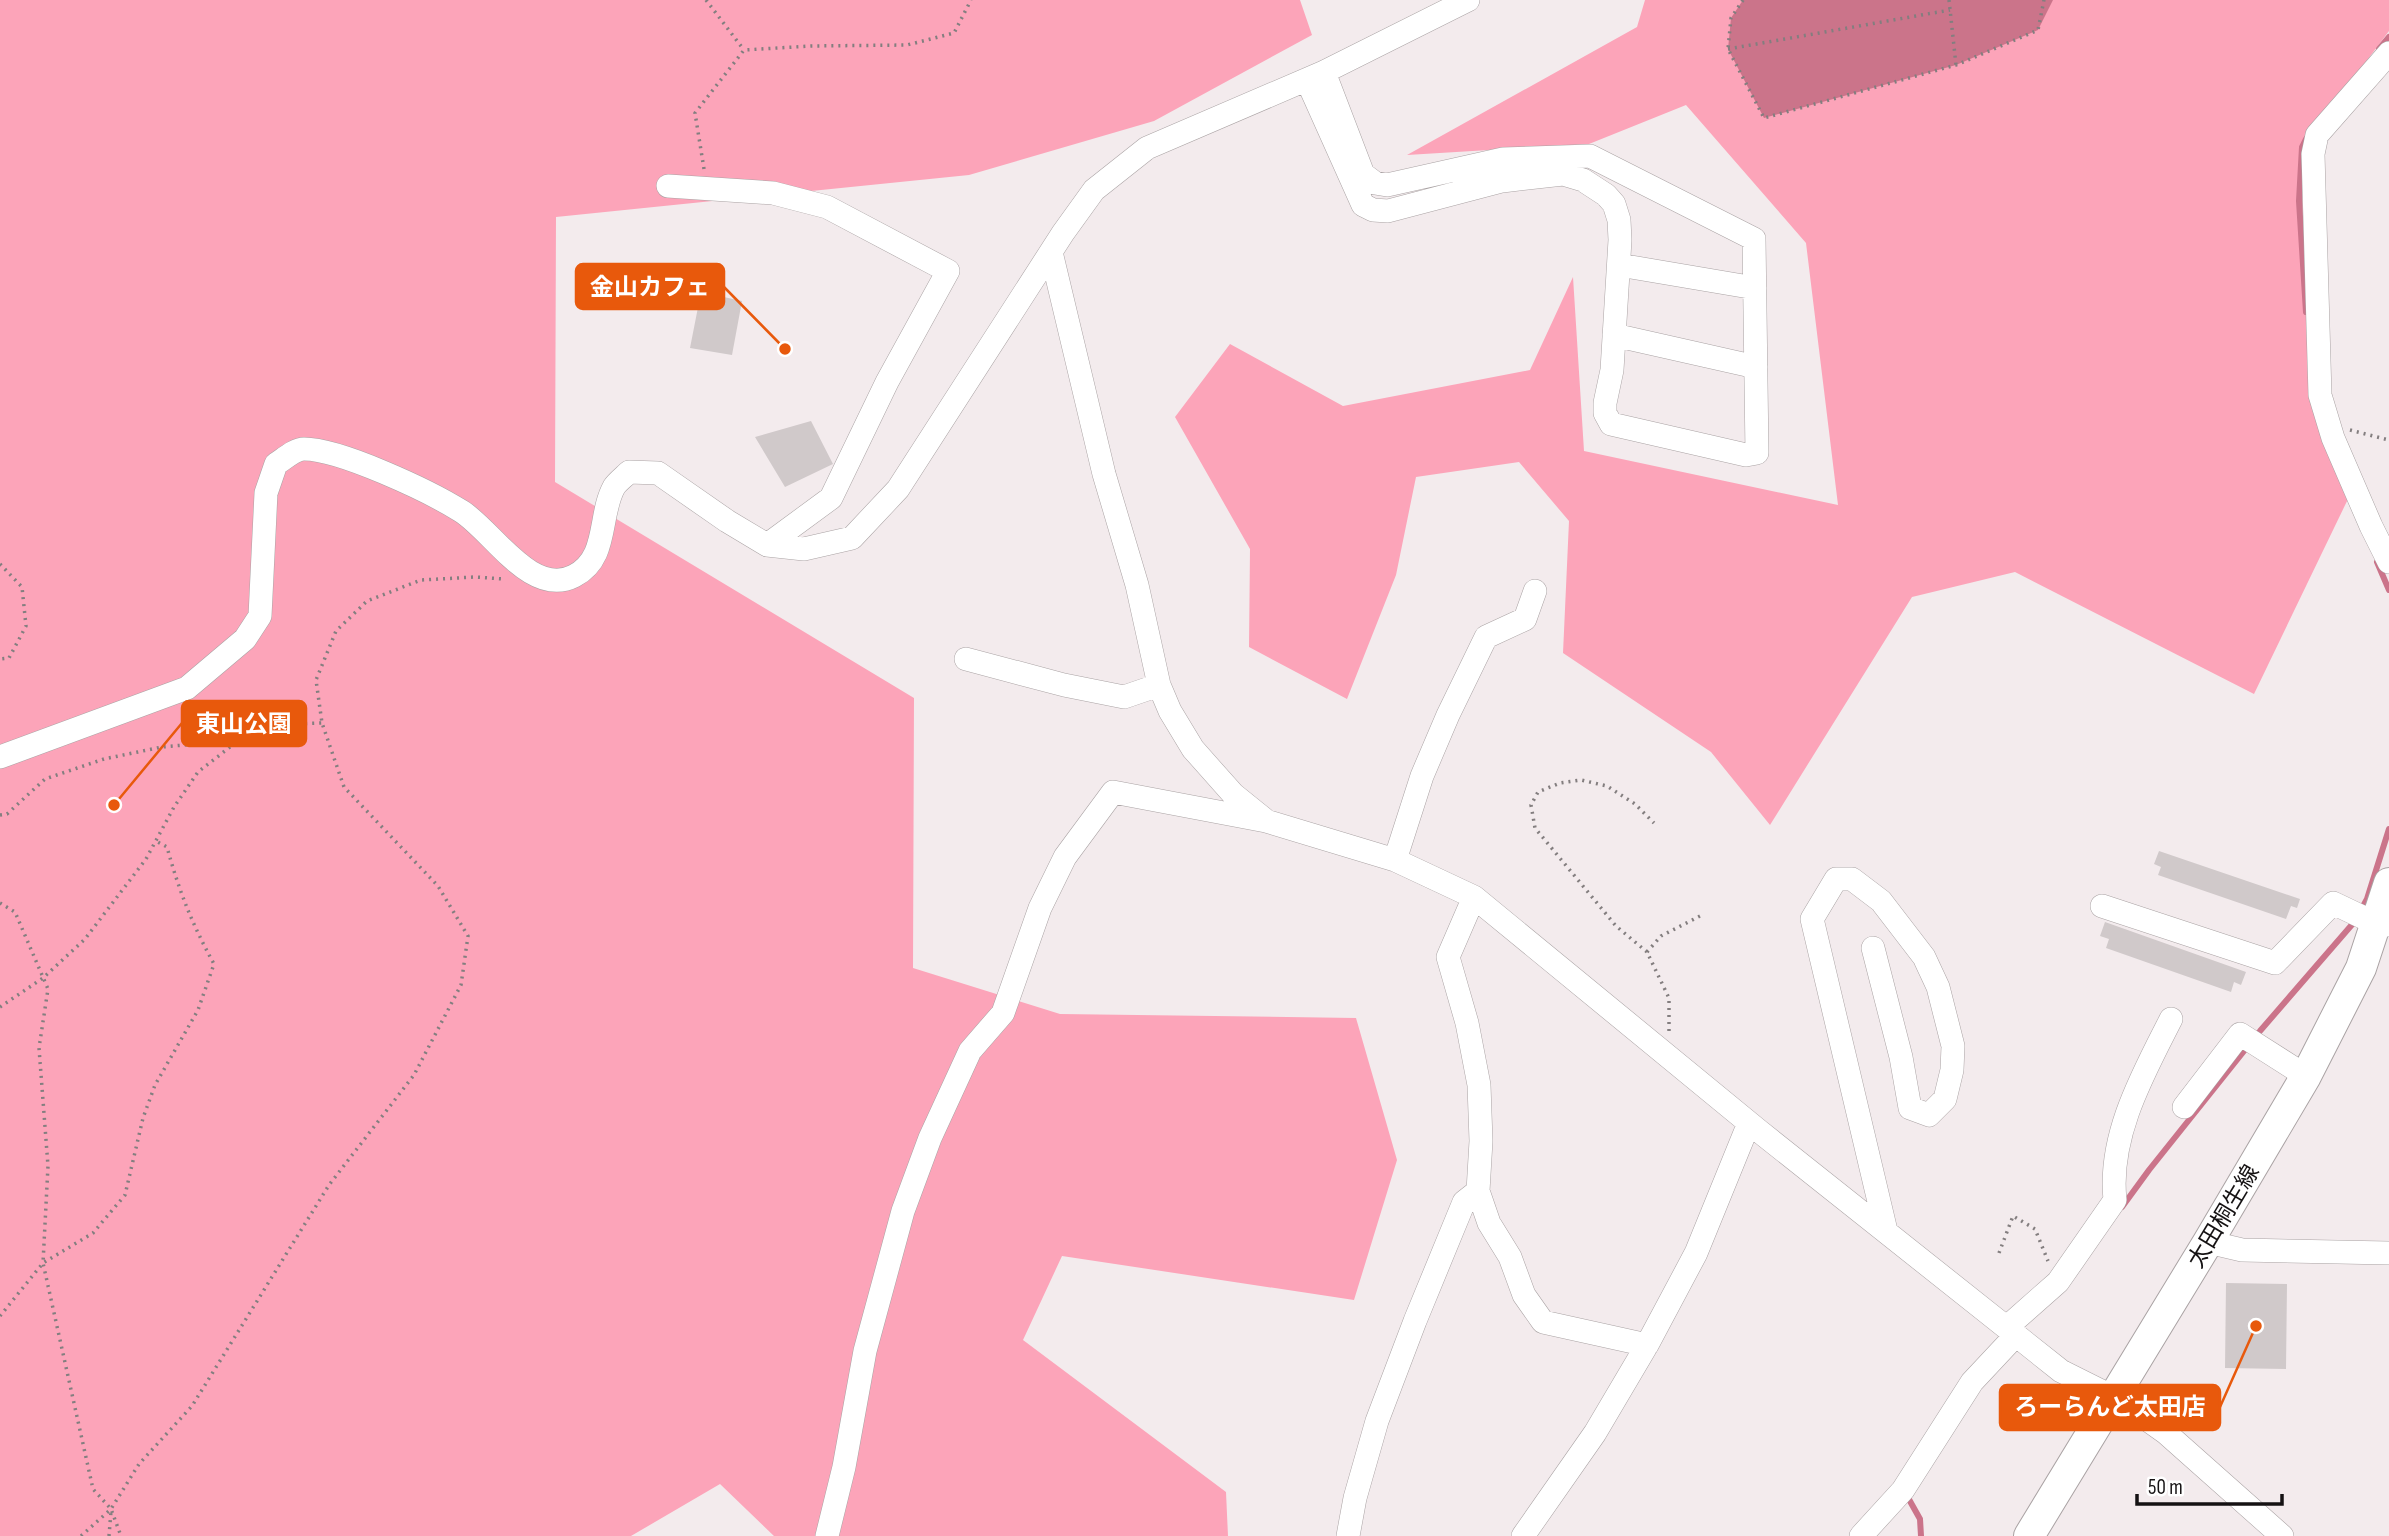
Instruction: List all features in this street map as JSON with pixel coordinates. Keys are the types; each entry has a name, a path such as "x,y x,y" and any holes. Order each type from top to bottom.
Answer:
{"main road":[{"name":"太田桐生線","path":"2029,1536 2306,1076 2383,924 2389,883"}],"street":[{"path":"0,757 187,688 245,639 260,616 266,493 276,464 300,449 331,453 413,485 463,512 521,566 549,580 573,577 595,558 614,487 629,472 658,473 767,545 804,549 852,538 898,489 1051,251 1094,190 1147,148 1315,76 1468,0"},
{"path":"2389,52 2317,135 2313,154 2320,395 2329,425 2389,562"},
{"path":"1315,76 1363,174 1375,183 1387,185 1503,159 1590,156 1754,239 1757,453 1746,455 1611,424 1605,413 1605,403 1612,370 1619,230 1614,204 1606,195 1583,180 1563,174 1502,181 1388,211 1373,210 1363,205 1315,76"},
{"path":"668,186 772,193 827,207 948,271 887,382 831,498 767,545"},
{"path":"1051,251 1104,474 1137,585 1159,685 1170,711 1193,749 1233,794 1266,821"},
{"path":"1619,265 1755,288"},
{"path":"1614,335 1756,367"},
{"path":"1395,860 1422,776 1486,637 1525,619 1535,591"},
{"path":"966,659 1064,685 1124,697 1159,685"},
{"path":"828,1536 844,1468 865,1352 903,1211 930,1138 970,1051 1003,1013 1040,908 1065,858 1113,792 1266,821 1395,860 1474,897 1749,1123 2061,1371 2112,1396 2166,1433 2282,1536"},
{"path":"1873,948 1901,1057 1910,1108 1929,1115 1945,1099 1952,1070 1953,1046 1938,987 1924,957 1881,901 1852,879 1836,879 1812,919 1886,1231"},
{"path":"1474,897 1448,957 1467,1023 1479,1085 1481,1140 1478,1191 1489,1223 1510,1257 1524,1295 1544,1322 1647,1345"},
{"path":"2102,906 2275,963 2333,903 2383,924"},
{"path":"1861,1536 1903,1490 1972,1382 2012,1331 2057,1282 2115,1200 2115,1155 2129,1109 2148,1062 2171,1019"},
{"path":"2184,1107 2240,1034 2306,1076"},
{"path":"1523,1536 1595,1433 1647,1345 1696,1253 1749,1123"},
{"path":"1348,1536 1355,1498 1377,1421 1464,1202 1478,1191"},
{"path":"2208,1242 2242,1250 2389,1253"}],"path":[{"path":"706,0 744,50"},
{"path":"707,188 695,113 744,50 907,45 954,33 971,0"},
{"path":"1743,0 1731,18 1728,49 1764,118 1956,65 2038,30 2044,0"},
{"path":"1949,0 1956,65"},
{"path":"1728,49 1950,10"},
{"path":"2329,425 2389,440"},
{"path":"0,564 22,587 26,626 9,658 0,659"},
{"path":"80,1536 111,1508 139,1464 192,1406 329,1185 414,1075 461,985 468,936 438,886 344,787 322,723 316,680 337,631 367,601 421,580 475,577 505,579"},
{"path":"0,1007 43,978 85,939 146,859 174,807 198,772 258,726 322,723"},
{"path":"0,815 7,814 45,779 104,758 162,747 239,740"},
{"path":"1654,823 1635,804 1607,786 1581,779 1560,783 1538,792 1531,805 1535,828 1616,926 1647,952 1669,998 1669,1057"},
{"path":"0,1315 43,1263 93,1233 125,1195 143,1118 155,1085 198,1010 215,964 194,927 181,895 167,846 156,841"},
{"path":"0,903 15,912 48,989 39,1048 48,1166 43,1263 93,1489 111,1508 121,1536"},
{"path":"1647,952 1661,936 1702,915"},
{"path":"1999,1253 2013,1216 2035,1229 2057,1282"},
{"path":"108,1536 111,1508"}],"shaded area":[{"path":"0,0 1300,0 1312,35 1154,121 969,175 556,217 555,482 914,698 913,968 1060,1014 1356,1018 1397,1160 1354,1300 1062,1256 1023,1340 1226,1492 1228,1536 774,1536 720,1484 631,1536 0,1536"},
{"path":"1645,0 2389,0 2389,31 2302,147 2312,397 2348,499 2254,694 2015,572 1912,597 1770,825 1711,752 1563,653 1569,521 1519,462 1416,477 1396,575 1347,699 1249,647 1250,549 1175,417 1230,344 1343,406 1530,370 1573,277 1584,451 1838,505 1806,243 1686,105 1589,144 1407,155 1637,27"},
{"path":"1743,0 2053,0 2038,30 1956,65 1764,118 1728,49 1731,18"}],"building":[{"path":"701,292 742,301 732,355 690,348"},
{"path":"811,421 833,464 785,487 755,437"},
{"path":"2159,851 2300,899 2297,908 2291,906 2286,919 2158,875 2161,867 2154,864"},
{"path":"2105,922 2246,972 2241,985 2234,982 2231,992 2106,948 2109,939 2100,936"},
{"path":"2226,1283 2287,1284 2286,1369 2225,1368"}],"waterway":[{"path":"2379,49 2389,37"},
{"path":"2306,139 2302,147 2299,201 2306,312"},
{"path":"2377,562 2389,590"},
{"path":"2361,910 2389,829"},
{"path":"2122,1207 2260,1031 2356,920"},
{"path":"1906,1494 1920,1519 1921,1536"}],"place":[{"name":"金山カフェ","path":"785,349"},
{"name":"東山公園","path":"114,805"},
{"name":"ろーらんど太田店","path":"2256,1326"}]}
